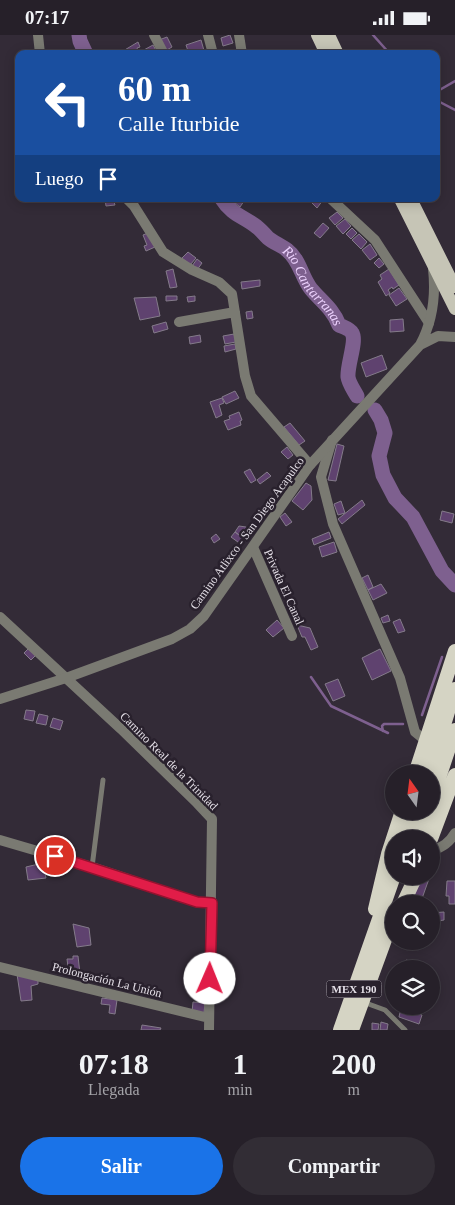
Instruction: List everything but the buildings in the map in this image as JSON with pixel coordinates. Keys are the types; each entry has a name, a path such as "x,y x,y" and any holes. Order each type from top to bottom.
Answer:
{"highway":[{"path":"418,765 455,651"},
{"path":"432,765 455,689"},
{"path":"440,775 455,730"},
{"path":"434,830 455,775"},
{"path":"369,949 383,871 399,820"},
{"name":"MEX 190","path":"340,1030 391,885"},
{"name":"MEX 190","path":"352,1030 385,941"}],"main road":[{"path":"322,36 325,50"},
{"path":"322,36 334,50"},
{"path":"402,202 455,309"},
{"path":"412,202 455,287"}],"street":[{"path":"38,35 40,50"},
{"path":"154,35 162,50"},
{"path":"208,35 212,50"},
{"path":"239,35 241,50"},
{"path":"129,202 134,206 163,252 192,270 219,282 232,294 245,376 251,396 310,465"},
{"path":"334,202 375,240 430,323"},
{"name":"Camino Atlixco - San Diego Acapulco","path":"0,699 66,678 165,641 190,629 204,617 310,465 420,345 430,323 434,292 430,258"},
{"path":"179,322 235,312"},
{"name":"Camino Atlixco - San Diego Acapulco","path":"420,345 438,336 455,337"},
{"path":"335,437 321,477 333,524 400,678 415,732 426,741"},
{"name":"Privada El Canal","path":"253,547 292,636"},
{"name":"Camino Real de la Trinidad","path":"0,617 212,819 209,1030"},
{"path":"440,848 450,842 455,833"},
{"path":"0,840 92,867 190,900 212,903"},
{"name":"Prolongación La Unión","path":"0,967 209,1018"}],"lane":[{"path":"92,867 103,779"},
{"path":"363,1001 385,1010 405,1030"}],"waterway":[{"name":"Rio Cantarranas","path":"79,35 84,50"},
{"path":"373,35 386,50"},
{"path":"440,90 455,81"},
{"path":"440,102 455,110"},
{"name":"Rio Cantarranas","path":"224,202 234,212 257,227 268,238 291,254 298,263 311,289 330,310 339,325 352,333 353,342 348,377 350,385 357,396"},
{"name":"Rio Cantarranas","path":"375,410 381,420 385,433 379,456 383,475 395,498 413,517 442,571 455,585"},
{"path":"422,715 442,657"},
{"path":"311,677 331,706 388,733"},
{"path":"383,731 382,726 384,724 403,724"}],"route":[{"path":"55,856 197,902 212,903 210,979"}]}
